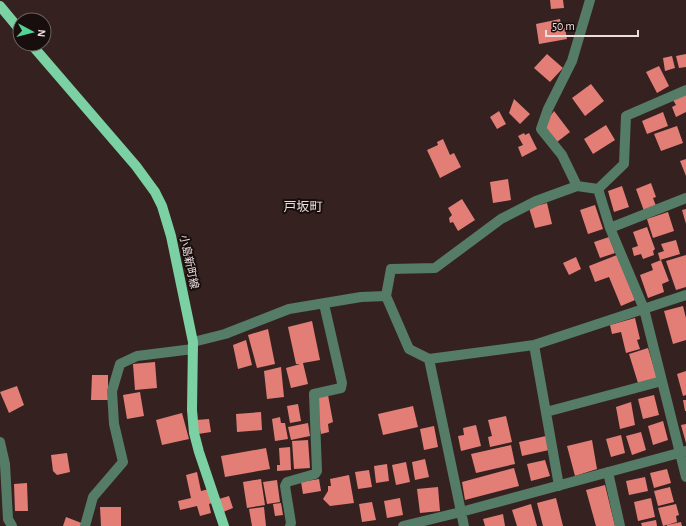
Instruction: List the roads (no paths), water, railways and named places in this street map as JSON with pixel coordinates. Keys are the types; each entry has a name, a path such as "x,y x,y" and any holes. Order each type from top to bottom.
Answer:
{"main road":[{"path":"0,6 12,20"},
{"name":"小島新町線","path":"39,52 136,166 156,192 162,206 171,236 193,346 192,410 194,434 205,473 224,526"}],"street":[{"path":"577,186 562,156 541,129 548,109 572,61 590,0"},
{"path":"598,189 624,164 626,116 686,90"},
{"path":"598,189 577,186 536,201 500,219 435,268 391,269 386,296 408,349 429,359 534,345 644,308 686,296"},
{"path":"598,189 610,228 644,308 662,381 683,451 686,477"},
{"path":"610,228 686,198"},
{"path":"85,526 93,497 123,462 114,424 112,391 120,364 137,356 193,346 289,309 361,297 386,296"},
{"path":"290,526 291,523 285,486 288,482 315,474 317,471 314,394 341,388 342,383 324,304"},
{"path":"534,345 559,486"},
{"path":"429,359 464,526"},
{"path":"546,412 662,381"},
{"path":"0,442 8,519 12,526"},
{"path":"403,526 559,486 683,451"},
{"path":"608,472 620,526"}],"district":[{"name":"戸坂町","path":"303,207"}]}
